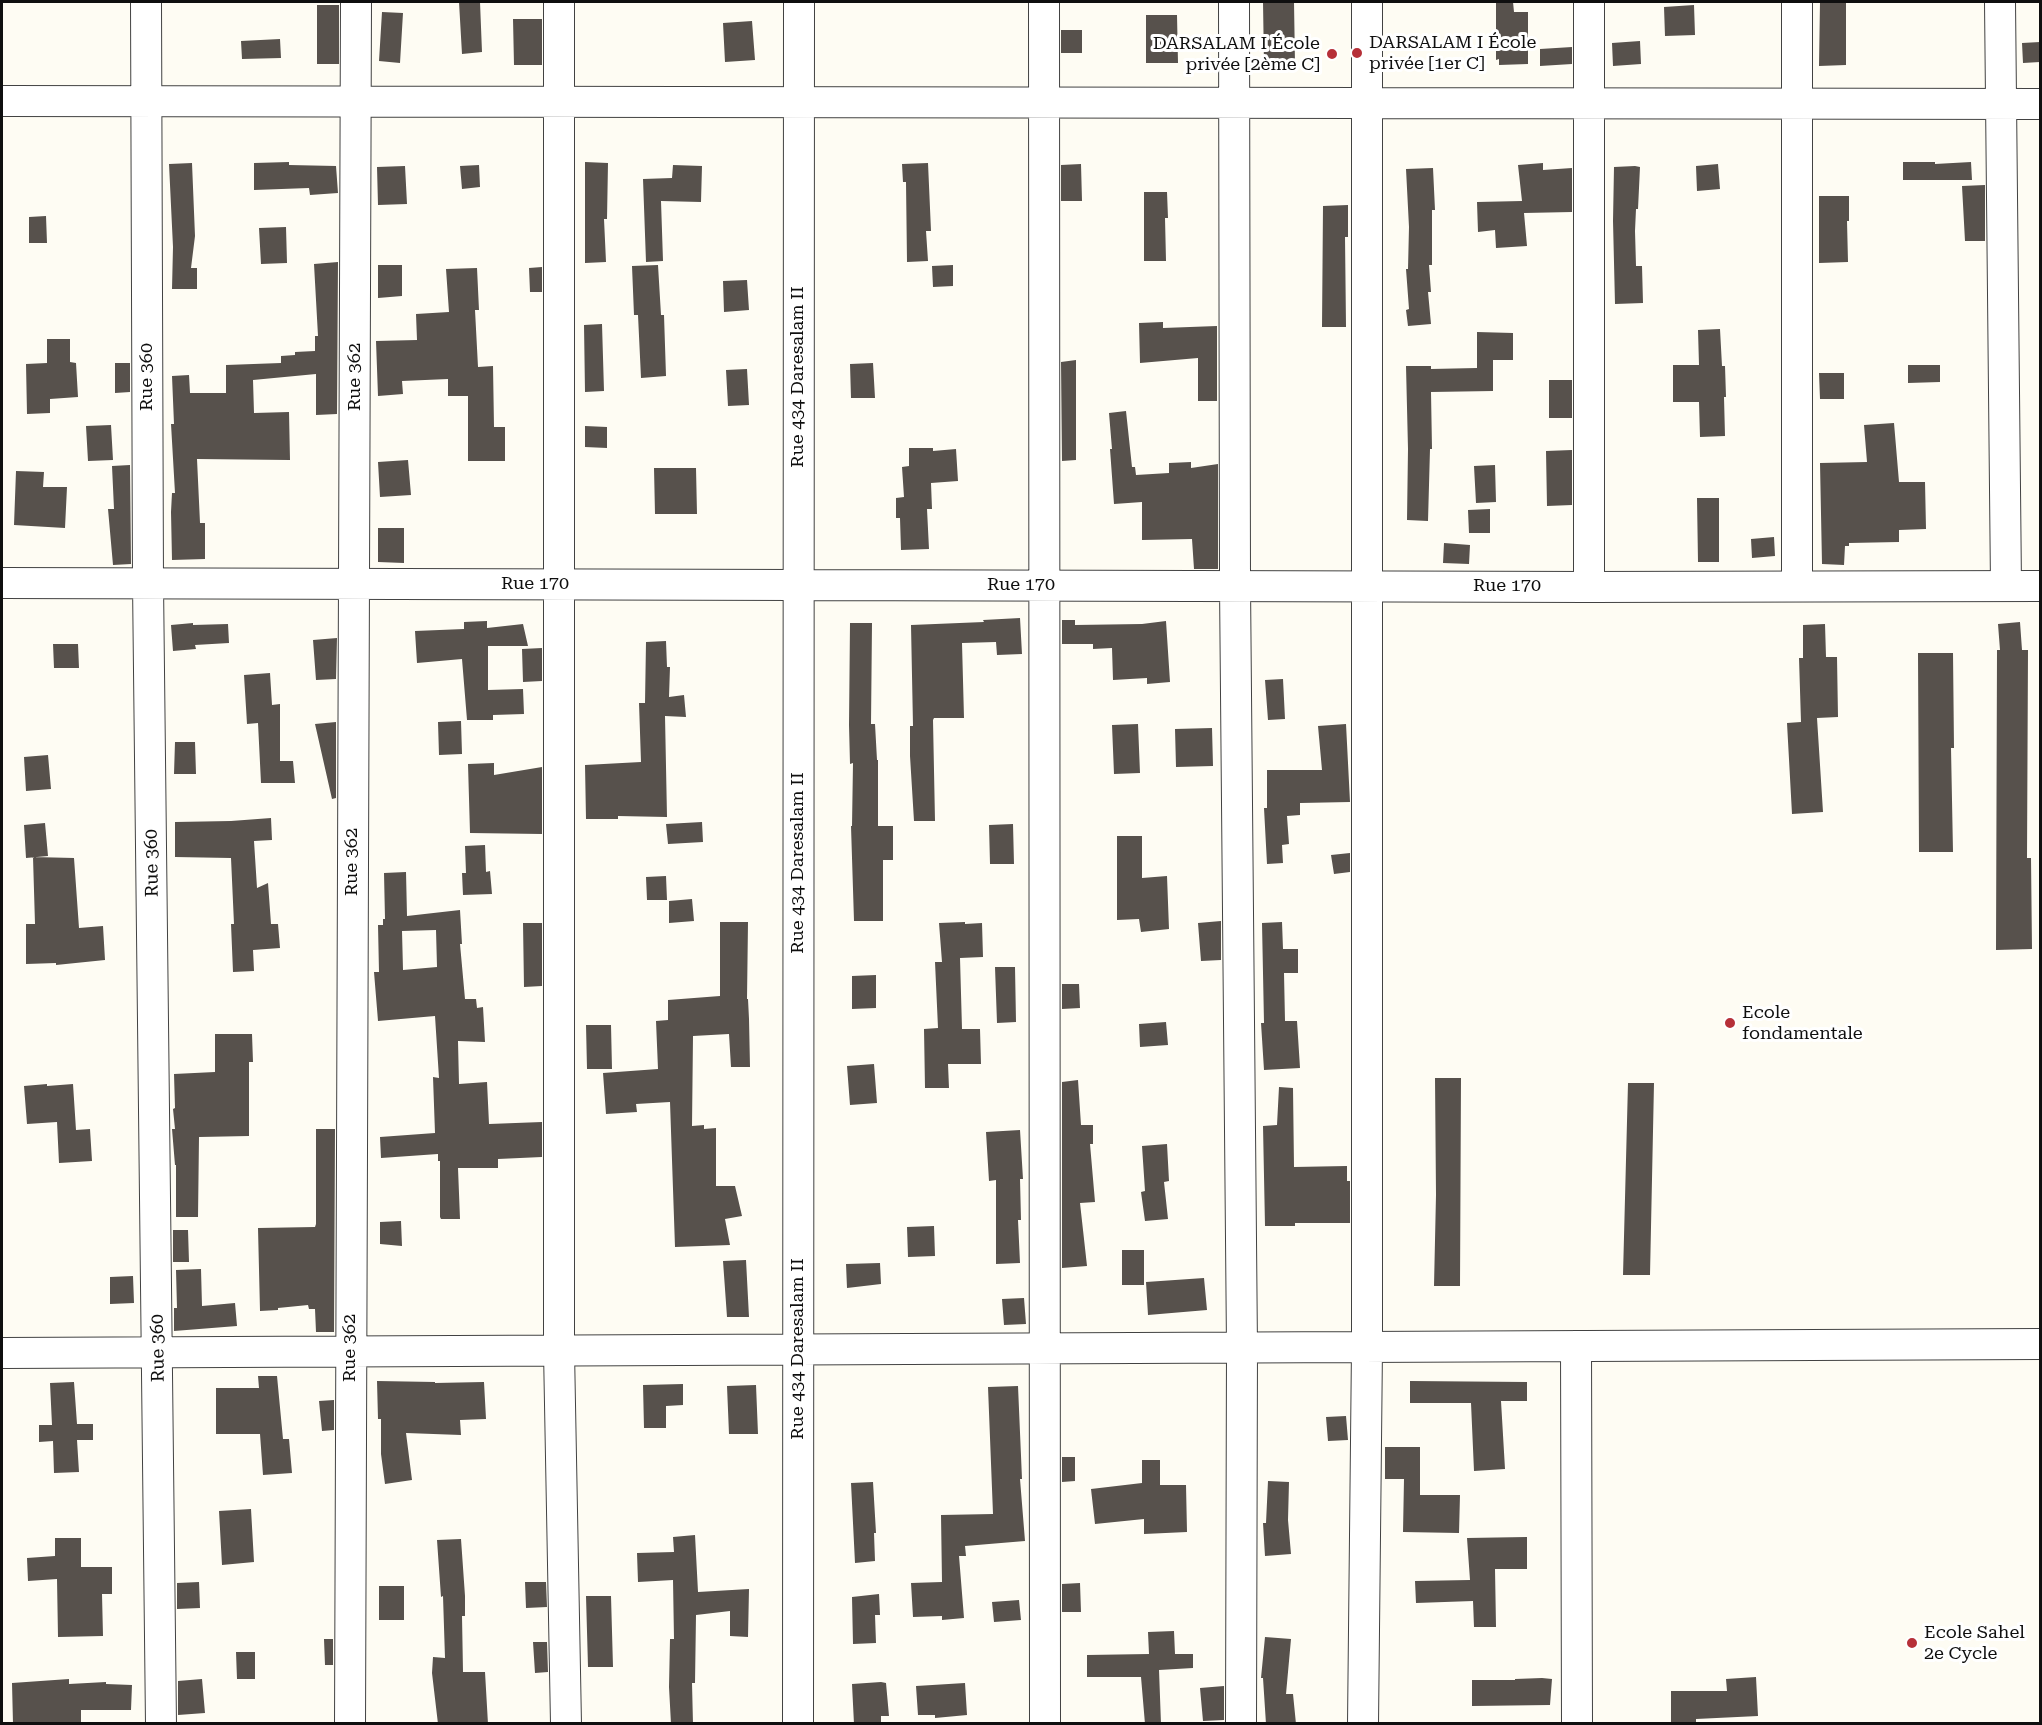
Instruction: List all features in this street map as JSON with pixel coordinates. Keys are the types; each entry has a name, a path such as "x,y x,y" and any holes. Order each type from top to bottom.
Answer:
{"street":[{"name":"Rue 360","path":"146,2 148,584 161,1724"},
{"name":"Rue 362","path":"350,1724 356,2"},
{"path":"559,2 559,1351 566,1724"},
{"name":"Rue 434 Daresalam II","path":"798,1724 799,2"},
{"path":"1044,2 1045,1724"},
{"path":"1234,2 1235,585 1242,1347 1241,1724"},
{"path":"1363,1724 1367,1347 1367,2"},
{"path":"1589,2 1589,587"},
{"path":"1797,2 1797,586"},
{"path":"2000,2 2006,586"},
{"path":"2,101 2040,104"},
{"name":"Rue 170","path":"2,583 2040,586"},
{"path":"2,1353 2040,1344"},
{"path":"1576,1346 1576,1724"}],"building":[{"path":"459,2 480,2 482,52 462,54"},
{"path":"1263,2 1294,2 1295,64 1264,65"},
{"path":"1496,2 1513,2 1514,12 1528,12 1528,64 1499,65 1499,59 1496,60"},
{"path":"1820,2 1846,2 1846,65 1819,66"},
{"path":"317,5 339,5 339,64 317,64"},
{"path":"1694,5 1695,35 1665,36 1664,7"},
{"path":"382,12 403,13 400,63 379,61"},
{"path":"1146,15 1177,15 1178,63 1146,63"},
{"path":"513,19 542,19 542,65 514,65"},
{"path":"752,21 755,60 725,62 723,23"},
{"path":"1061,30 1082,30 1082,53 1061,53"},
{"path":"280,39 281,58 242,59 241,41"},
{"path":"1640,41 1641,64 1613,66 1612,43"},
{"path":"2040,42 2040,62 2023,63 2022,43"},
{"path":"1572,47 1572,64 1540,66 1540,49"},
{"path":"289,162 289,165 336,166 338,193 310,195 309,188 254,190 254,163"},
{"path":"585,162 608,163 607,219 604,219 606,262 585,263"},
{"path":"1903,162 1935,162 1935,164 1971,162 1972,180 1903,180"},
{"path":"192,163 195,236 191,268 197,268 197,289 172,289 173,247 169,164"},
{"path":"928,163 931,231 926,231 928,261 907,262 906,182 903,182 902,164"},
{"path":"1543,163 1543,170 1572,168 1572,212 1524,213 1527,246 1496,248 1495,230 1478,232 1477,202 1522,201 1518,165"},
{"path":"1081,164 1082,201 1061,201 1061,165"},
{"path":"1718,164 1720,189 1697,191 1696,166"},
{"path":"479,165 480,187 462,189 460,166"},
{"path":"673,165 702,166 701,202 661,201 663,261 646,262 643,179 672,178"},
{"path":"405,166 407,204 378,205 377,167"},
{"path":"1614,167 1640,167 1635,231 1636,266 1642,266 1643,303 1615,304"},
{"path":"1433,168 1435,210 1432,210 1432,265 1429,265 1431,292 1428,292 1431,324 1408,326 1406,269 1408,269 1409,227 1406,169"},
{"path":"1985,185 1985,241 1965,241 1962,186"},
{"path":"1144,192 1167,192 1166,261 1144,261"},
{"path":"1819,196 1849,196 1848,262 1819,263"},
{"path":"1348,205 1348,237 1345,237 1346,327 1322,327 1323,206"},
{"path":"46,216 47,243 29,243 29,217"},
{"path":"286,227 287,263 261,264 259,228"},
{"path":"338,262 337,414 316,415 316,374 253,380 254,413 289,412 290,460 197,459 200,523 205,523 205,559 172,560 171,512 172,493 175,493 171,424 174,424 172,376 189,375 190,393 226,393 226,365 281,363 281,356 295,355 295,352 315,351 315,336 318,336 314,264"},
{"path":"378,265 402,265 402,296 378,298"},
{"path":"658,265 661,315 664,315 666,376 641,378 638,315 634,315 632,266"},
{"path":"953,265 953,286 933,287 932,266"},
{"path":"542,267 542,292 530,292 529,268"},
{"path":"477,268 479,310 475,310 478,367 493,366 494,427 505,427 505,461 468,461 468,396 448,396 448,379 402,381 403,394 378,396 376,341 417,340 416,314 449,312 446,269"},
{"path":"747,280 749,310 724,312 723,281"},
{"path":"1163,322 1163,328 1217,326 1217,401 1198,401 1198,358 1140,363 1139,323"},
{"path":"602,324 604,391 585,392 584,325"},
{"path":"1720,329 1722,366 1725,366 1725,436 1700,437 1699,402 1673,402 1673,365 1699,365 1698,330"},
{"path":"1477,332 1513,333 1513,360 1493,360 1493,391 1431,392 1432,449 1430,449 1428,521 1407,520 1406,366 1431,366 1431,369 1477,368"},
{"path":"47,339 70,339 70,362 76,363 78,397 50,399 50,413 27,414 26,364 47,363"},
{"path":"1076,360 1076,460 1062,461 1061,362"},
{"path":"115,363 130,363 130,392 115,393"},
{"path":"873,363 875,398 851,398 850,364"},
{"path":"1908,365 1940,365 1940,382 1908,383"},
{"path":"747,369 749,405 728,406 726,370"},
{"path":"1819,373 1844,373 1844,399 1820,399"},
{"path":"1549,380 1572,380 1572,418 1549,418"},
{"path":"1126,411 1132,467 1135,467 1136,475 1169,473 1169,463 1191,462 1191,468 1218,464 1218,569 1194,569 1192,539 1142,540 1142,502 1114,504 1109,413"},
{"path":"1894,423 1899,482 1925,482 1926,529 1899,530 1899,542 1849,543 1849,546 1845,546 1844,565 1822,564 1820,463 1867,462 1864,425"},
{"path":"111,425 113,460 88,461 86,426"},
{"path":"585,426 607,427 607,448 585,447"},
{"path":"909,448 933,448 933,451 956,449 958,481 931,483 932,509 927,509 929,549 901,550 900,518 896,518 896,498 904,497 902,467 909,466"},
{"path":"1572,450 1572,505 1547,506 1546,451"},
{"path":"408,460 411,495 380,497 378,462"},
{"path":"130,465 131,564 113,565 108,509 114,509 112,466"},
{"path":"1495,465 1496,502 1476,503 1474,466"},
{"path":"654,468 696,468 697,514 655,514"},
{"path":"16,471 44,472 43,487 67,487 65,528 14,525"},
{"path":"1697,498 1719,498 1719,562 1698,562"},
{"path":"1490,509 1490,533 1469,533 1468,510"},
{"path":"378,528 404,528 404,563 378,562"},
{"path":"1774,537 1775,556 1752,558 1751,539"},
{"path":"1444,543 1470,545 1469,564 1443,563"},
{"path":"1020,618 1022,654 997,655 996,642 962,643 964,718 934,718 933,720 935,821 914,821 910,756 910,726 913,726 911,625"},
{"path":"1062,620 1075,620 1075,625 1142,624 1166,621 1170,682 1147,684 1147,678 1113,680 1112,648 1093,649 1093,644 1062,644"},
{"path":"487,621 487,628 523,624 528,646 488,646 488,690 523,689 524,714 493,715 493,720 467,720 462,659 417,663 415,631 464,629 464,622"},
{"path":"2020,622 2022,650 2028,650 2027,858 2031,858 2032,949 1996,950 1997,650 2000,650 1998,624"},
{"path":"193,623 193,625 228,624 229,643 195,645 196,649 173,651 171,625"},
{"path":"850,623 872,623 871,724 875,724 878,760 878,826 893,826 893,860 883,860 883,921 854,921 851,826 853,763 850,764 849,725"},
{"path":"1825,624 1826,657 1837,657 1838,717 1817,718 1823,812 1792,814 1787,723 1801,722 1799,658 1803,658 1803,625"},
{"path":"337,638 336,679 316,680 313,640"},
{"path":"666,641 667,667 670,667 669,697 684,695 686,717 665,716 667,817 618,816 618,819 586,819 585,765 641,762 639,703 645,703 646,642"},
{"path":"53,644 78,644 79,668 54,668"},
{"path":"542,648 542,681 523,682 522,649"},
{"path":"1918,653 1953,653 1954,748 1951,748 1953,852 1919,852"},
{"path":"270,673 272,705 280,704 280,761 293,761 295,783 261,783 258,723 247,724 244,675"},
{"path":"1283,679 1285,719 1268,720 1265,680"},
{"path":"461,721 462,754 439,755 438,722"},
{"path":"336,722 336,798 332,799 315,724"},
{"path":"1138,724 1140,773 1114,774 1112,725"},
{"path":"1346,724 1350,802 1300,803 1300,815 1287,816 1289,844 1282,845 1283,863 1267,864 1264,808 1267,808 1267,770 1322,770 1318,726"},
{"path":"1212,728 1213,766 1176,767 1175,729"},
{"path":"175,742 195,742 196,774 174,774"},
{"path":"48,755 51,789 26,791 24,757"},
{"path":"494,763 494,775 542,767 542,834 470,833 468,764"},
{"path":"271,818 272,840 254,841 257,888 268,883 271,924 278,924 280,948 253,950 254,971 233,972 231,924 234,924 231,858 175,857 175,822"},
{"path":"702,822 703,842 668,844 666,824"},
{"path":"45,823 48,856 26,858 24,825"},
{"path":"1013,824 1014,864 990,864 989,825"},
{"path":"1117,836 1142,836 1142,878 1167,876 1169,929 1141,932 1139,919 1117,920"},
{"path":"485,845 486,872 490,871 492,894 463,895 462,873 466,873 465,846"},
{"path":"1350,853 1350,872 1334,874 1331,855"},
{"path":"33,857 74,858 79,928 103,926 105,960 56,965 56,963 26,964 26,924 35,924"},
{"path":"406,872 407,916 460,910 462,944 460,944 465,999 476,999 477,1008 483,1007 485,1042 458,1041 459,1084 487,1082 489,1124 542,1122 542,1157 498,1159 498,1168 458,1168 460,1219 441,1219 440,1217 438,1154 381,1158 380,1137 435,1133 433,1077 439,1078 435,1016 378,1021 374,972 379,972 378,925 383,925 383,919 385,919 384,873","holes":["436,930 437,967 403,970 402,931"]},
{"path":"666,876 667,900 647,900 646,877"},
{"path":"692,899 694,921 669,923 669,901"},
{"path":"1221,921 1221,960 1201,961 1198,923"},
{"path":"720,922 748,922 747,999 750,1067 731,1067 729,1034 693,1036 692,1126 704,1125 704,1129 716,1128 716,1186 735,1186 742,1216 725,1219 730,1245 675,1247 670,1102 636,1104 637,1112 606,1114 603,1073 658,1069 656,1021 668,1020 668,1000 720,996"},
{"path":"965,922 965,924 982,923 983,957 960,958 962,1029 980,1029 981,1064 948,1064 949,1088 925,1088 924,1029 938,1028 935,962 942,962 939,923"},
{"path":"1282,922 1283,949 1298,949 1298,973 1284,973 1285,1021 1297,1021 1300,1068 1264,1070 1261,1023 1264,1023 1262,923"},
{"path":"523,923 542,923 542,986 524,987"},
{"path":"995,967 1015,967 1016,1022 997,1023"},
{"path":"876,975 876,1008 852,1009 852,976"},
{"path":"1062,984 1079,984 1080,1008 1062,1009"},
{"path":"1166,1022 1168,1045 1140,1047 1139,1024"},
{"path":"586,1025 611,1025 612,1069 587,1069"},
{"path":"215,1034 252,1034 253,1062 249,1062 249,1136 199,1137 198,1217 176,1217 176,1165 172,1129 175,1129 174,1074 215,1072"},
{"path":"874,1064 877,1103 850,1105 847,1066"},
{"path":"1435,1078 1461,1078 1460,1286 1434,1286"},
{"path":"1078,1080 1081,1125 1093,1125 1093,1144 1090,1144 1095,1202 1080,1203 1087,1266 1062,1268 1062,1082"},
{"path":"1628,1083 1654,1083 1650,1275 1623,1275"},
{"path":"47,1084 47,1086 73,1084 76,1130 90,1129 92,1161 59,1163 57,1122 27,1124 24,1086"},
{"path":"1279,1087 1293,1088 1294,1167 1347,1166 1347,1181 1350,1181 1350,1223 1295,1223 1295,1226 1265,1226 1263,1126 1277,1125"},
{"path":"316,1129 335,1129 334,1332 316,1332 315,1309 309,1309 308,1305 260,1311 258,1228 315,1227 316,1224"},
{"path":"1020,1130 1023,1179 1020,1179 1021,1220 1018,1220 1020,1263 996,1264 996,1180 989,1181 986,1132"},
{"path":"1167,1144 1169,1181 1164,1182 1168,1219 1145,1221 1141,1192 1145,1191 1142,1146"},
{"path":"401,1221 402,1246 380,1244 380,1222"},
{"path":"934,1226 935,1256 908,1257 907,1227"},
{"path":"173,1230 188,1230 189,1262 173,1262"},
{"path":"1122,1250 1144,1250 1144,1285 1122,1285"},
{"path":"746,1260 749,1317 727,1317 723,1261"},
{"path":"880,1263 881,1284 847,1288 846,1264"},
{"path":"201,1269 202,1306 235,1303 237,1326 174,1331 174,1308 177,1308 176,1270"},
{"path":"133,1276 134,1303 110,1304 110,1277"},
{"path":"1204,1278 1207,1310 1148,1315 1146,1282"},
{"path":"1024,1298 1026,1324 1004,1325 1002,1299"},
{"path":"258,1376 277,1376 283,1439 289,1439 292,1473 263,1475 260,1434 216,1434 216,1388 259,1388"},
{"path":"377,1381 484,1382 486,1419 460,1420 461,1435 406,1433 412,1480 385,1484 381,1454 381,1419 378,1419"},
{"path":"1410,1381 1527,1382 1527,1401 1501,1401 1505,1469 1474,1471 1471,1403 1410,1403"},
{"path":"74,1382 77,1424 93,1424 93,1440 77,1440 79,1472 54,1473 53,1441 39,1442 39,1425 52,1425 50,1383"},
{"path":"683,1384 683,1405 666,1406 666,1428 644,1428 643,1385"},
{"path":"756,1385 758,1434 729,1434 727,1386"},
{"path":"1018,1386 1022,1479 1020,1479 1025,1541 965,1546 966,1556 959,1556 964,1618 942,1620 942,1616 913,1617 911,1583 942,1582 941,1515 993,1514 988,1387"},
{"path":"334,1400 334,1430 322,1431 319,1401"},
{"path":"1346,1416 1348,1440 1328,1441 1326,1417"},
{"path":"1385,1447 1420,1447 1420,1495 1460,1495 1459,1533 1403,1532 1404,1479 1385,1479"},
{"path":"1062,1457 1075,1457 1075,1481 1062,1482"},
{"path":"1142,1460 1160,1460 1160,1485 1186,1485 1187,1532 1144,1534 1144,1519 1095,1524 1091,1489 1142,1483"},
{"path":"1268,1481 1289,1482 1288,1520 1291,1554 1265,1556 1263,1523 1266,1523"},
{"path":"873,1482 875,1561 855,1563 851,1483"},
{"path":"251,1509 254,1562 222,1565 219,1511"},
{"path":"695,1535 698,1592 749,1589 748,1637 730,1636 730,1611 696,1615 695,1683 692,1683 693,1724 671,1724 669,1687 670,1639 674,1639 673,1580 638,1582 637,1553 674,1552 673,1537"},
{"path":"1527,1537 1527,1569 1495,1569 1496,1627 1474,1627 1473,1601 1416,1603 1415,1581 1470,1580 1467,1538"},
{"path":"55,1538 81,1538 81,1567 112,1567 112,1594 102,1594 103,1636 58,1637 57,1579 28,1581 27,1558 55,1556"},
{"path":"461,1539 465,1596 465,1616 462,1616 463,1672 485,1672 488,1724 438,1724 432,1673 433,1657 445,1658 443,1596 441,1597 437,1540"},
{"path":"199,1582 200,1608 177,1609 177,1583"},
{"path":"525,1582 546,1582 547,1607 526,1608"},
{"path":"1080,1583 1081,1612 1062,1612 1062,1584"},
{"path":"379,1586 404,1586 404,1620 379,1620"},
{"path":"879,1594 880,1615 875,1615 876,1643 853,1644 852,1597"},
{"path":"586,1596 611,1596 613,1667 588,1667"},
{"path":"1019,1600 1021,1620 994,1622 992,1602"},
{"path":"1174,1631 1175,1654 1193,1654 1193,1668 1159,1670 1161,1724 1145,1724 1141,1677 1087,1677 1087,1655 1149,1654 1148,1632"},
{"path":"1265,1637 1291,1639 1286,1694 1293,1694 1296,1724 1266,1724 1263,1678 1261,1678"},
{"path":"324,1639 333,1639 333,1665 325,1665"},
{"path":"533,1642 547,1642 548,1672 535,1673"},
{"path":"236,1652 255,1652 255,1679 237,1679"},
{"path":"1756,1677 1758,1716 1696,1719 1696,1724 1671,1724 1671,1691 1727,1691 1726,1679"},
{"path":"69,1679 69,1684 106,1682 106,1684 132,1685 131,1710 81,1710 81,1722 13,1724 12,1683"},
{"path":"202,1679 205,1713 178,1715 178,1681"},
{"path":"1552,1679 1550,1705 1472,1706 1472,1680"},
{"path":"886,1683 889,1716 881,1716 881,1724 854,1724 852,1684"},
{"path":"965,1683 967,1715 935,1718 935,1715 918,1715 916,1686"},
{"path":"1224,1686 1224,1720 1203,1721 1200,1688"}],"place":[{"name":"DARSALAM I École privée [1er C]","path":"1357,53"},
{"name":"DARSALAM I École privée [2ème C]","path":"1332,54"},
{"name":"Ecole fondamentale","path":"1730,1023"},
{"name":"Ecole Sahel 2e Cycle","path":"1912,1643"}]}
